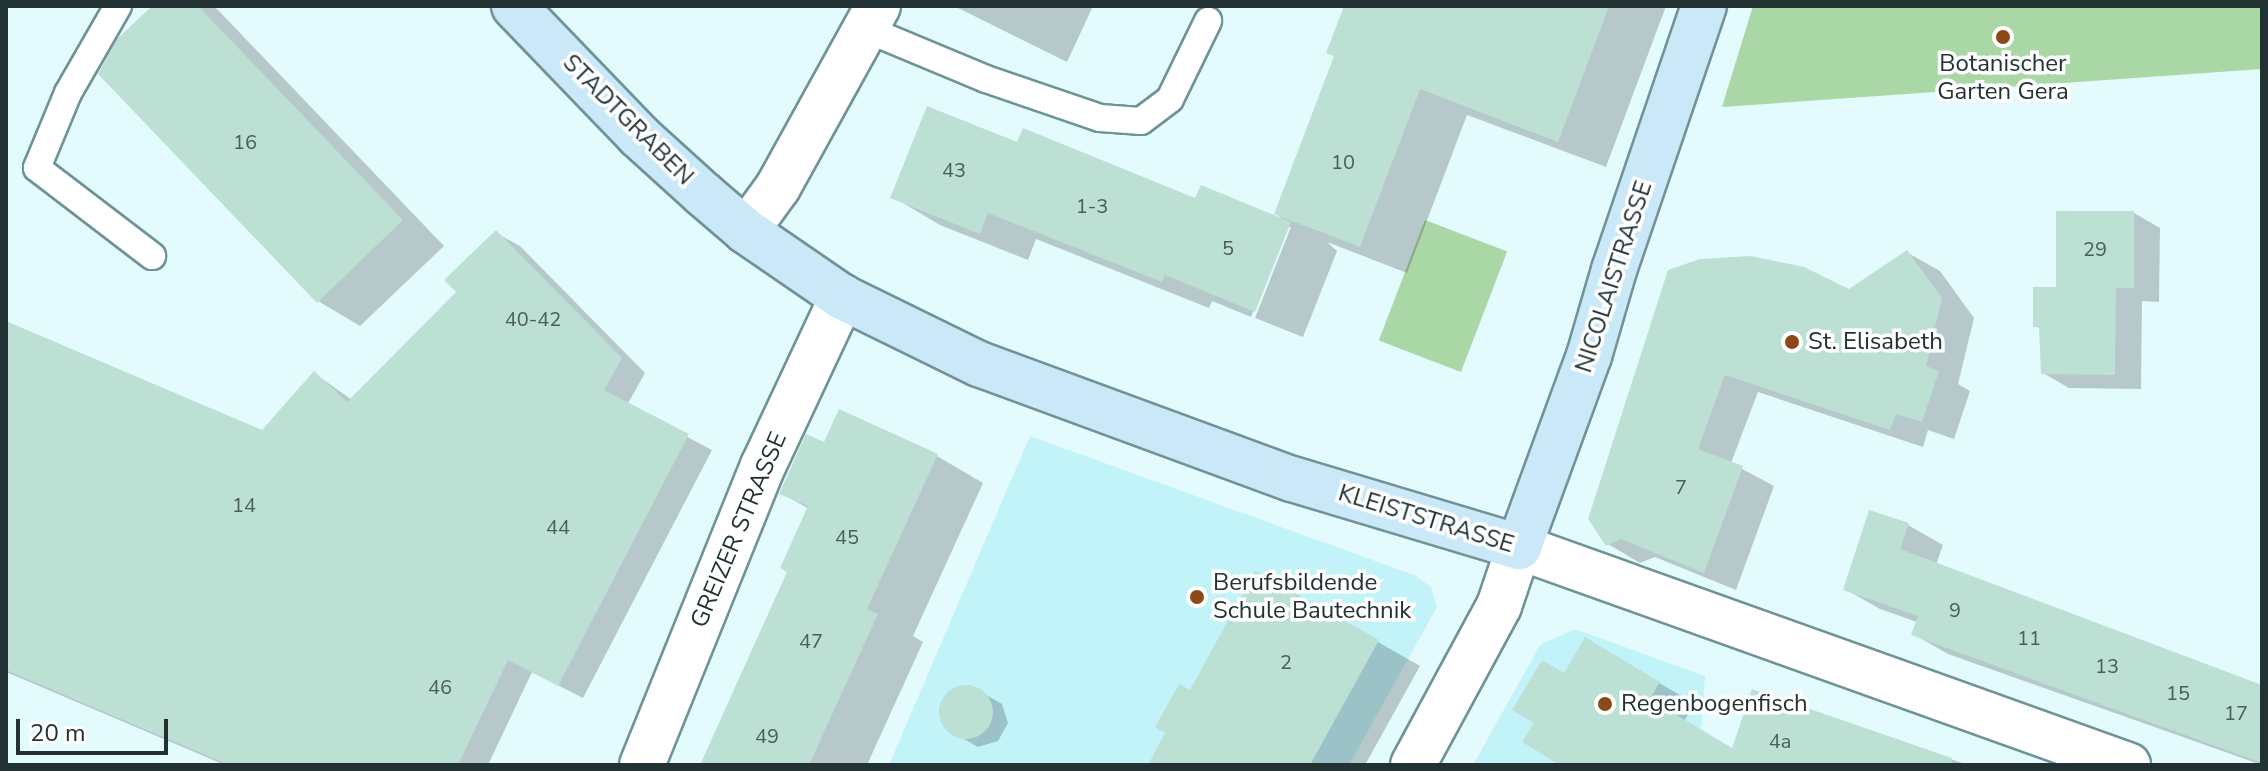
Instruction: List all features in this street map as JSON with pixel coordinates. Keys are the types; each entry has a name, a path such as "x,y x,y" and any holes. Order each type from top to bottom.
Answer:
{"main road":[{"name":"STADTGRABEN","path":"514,6 639,136 746,231"},
{"name":"NICOLAISTRASSE","path":"1519,547 1589,356 1614,270 1704,6"},
{"name":"KLEISTSTRASSE","path":"746,231 842,297 979,364 1247,463 1519,547"}],"street":[{"path":"746,231 778,187 872,18"},
{"name":"GREIZER STRASSE","path":"642,765 763,466 842,297"},
{"path":"1413,765 1499,606 1519,547"},
{"name":"KLEISTSTRASSE","path":"1519,547 2128,765"}],"lane":[{"path":"118,6 68,93 37,168 152,256"},
{"path":"872,18 986,79 1086,114 1141,121 1170,99 1208,21"}],"shaded area":[{"name":"Berufsbildende Schule Bautechnik","path":"1030,436 1414,575 1431,587 1437,607 1349,765 889,765"},
{"name":"Regenbogenfisch","path":"1575,629 1705,676 1701,732 1690,765 1473,765 1540,645"}],"green space":[{"name":"Botanischer Garten Gera","path":"1753,6 2262,6 2262,69 1722,107"},
{"path":"1425,220 1507,252 1461,372 1379,340"}],"building":[{"path":"152,6 198,6 403,220 317,303 98,74 117,39"},
{"path":"1344,6 1609,6 1558,142 1420,89 1360,247 1274,214 1334,56 1326,53"},
{"path":"927,106 1017,142 1023,128 1195,198 1201,185 1291,222 1255,312 1165,275 1162,282 988,213 980,234 890,198"},
{"path":"2056,211 2134,211 2134,288 2116,288 2115,375 2041,374 2039,327 2033,327 2033,287 2056,287"},
{"path":"496,230 622,358 604,390 689,434 558,686 508,660 458,765 229,765 6,670 6,321 262,430 314,371 347,402 456,292 444,280"},
{"name":"St. Elisabeth","path":"1907,250 1942,298 1926,366 1939,371 1922,422 1896,414 1890,430 1725,375 1698,449 1743,466 1704,573 1621,539 1606,546 1588,519 1668,270 1700,259 1751,256 1804,267 1849,289"},
{"path":"839,409 938,454 867,609 878,614 809,765 700,765 787,572 780,568 808,506 779,494 806,434 824,442"},
{"path":"1869,510 1909,523 1900,549 2262,685 2262,763 1911,635 1918,616 1843,590"},
{"path":"1255,571 1379,640 1310,765 1148,765 1165,733 1155,727 1179,684 1190,690"},
{"name":"Regenbogenfisch","path":"1585,637 1660,682 1650,699 1732,748 1752,689 1952,758 1951,765 1560,765 1522,742 1534,723 1512,710 1542,660 1564,673"},
{"path":"966,685 985,693 993,712 985,731 966,739 947,731 939,712 947,693"}],"place":[{"name":"Botanischer Garten Gera","path":"2003,37"},
{"name":"St. Elisabeth","path":"1792,342"},
{"name":"Berufsbildende Schule Bautechnik","path":"1197,597"},
{"name":"Regenbogenfisch","path":"1605,704"}]}
